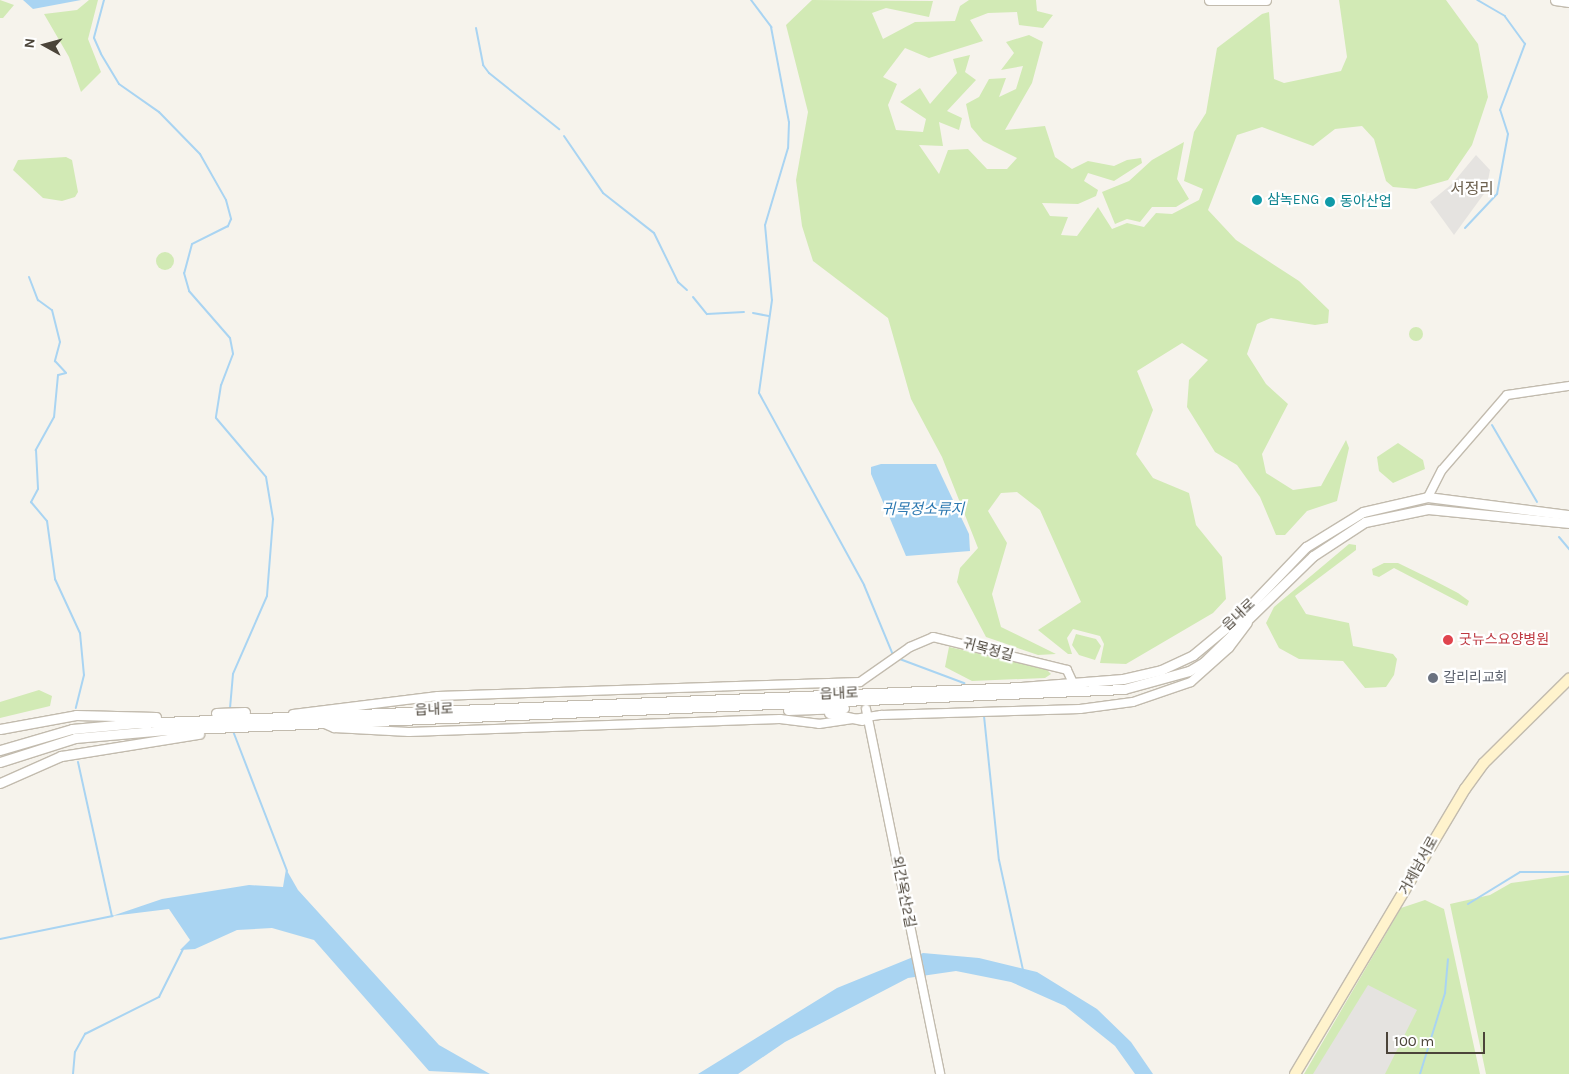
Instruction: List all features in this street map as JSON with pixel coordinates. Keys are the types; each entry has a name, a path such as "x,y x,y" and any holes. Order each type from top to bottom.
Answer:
{"main road":[{"name":"거제남서로","path":"1295,1074 1465,789 1484,763 1569,679"}],"street":[{"path":"1209,0 1266,0"},
{"path":"1555,0 1569,2"},
{"path":"1428,509 1428,497 1442,470 1507,394 1569,386"},
{"name":"읍내로","path":"0,762 75,738 213,728 776,705 866,712 1075,687 1123,679 1185,659 1239,617 1323,534 1382,506 1428,497 1569,515"},
{"name":"읍내로","path":"0,750 72,729 290,715 1075,687 1124,689 1189,671 1225,646 1313,556 1350,529 1381,517 1428,509 1569,523"},
{"path":"776,705 816,710 866,712 1080,709 1132,702 1191,682 1229,648 1255,615"},
{"name":"귀목정길","path":"290,715 438,696 865,684 902,652 933,638 946,639 1067,670 1075,687"},
{"path":"816,710 866,712"},
{"path":"0,729 76,715 230,712 290,715"},
{"path":"325,724 334,728 381,728 438,732 568,724 780,719 820,724 866,712"},
{"name":"외간옥산2길","path":"866,712 940,1074"},
{"path":"0,783 61,756 213,728"}],"green space":[{"path":"0,0 14,5 3,18 0,18"},
{"path":"89,0 98,0 88,39 101,72 81,92 69,57 44,14 77,10"},
{"path":"812,0 933,1 929,17 886,8 872,13 883,39 915,22 955,21 960,6 969,0 1036,0 1037,11 1053,15 1043,28 1019,25 1017,12 988,13 970,20 983,41 929,58 905,48 883,77 897,84 888,105 896,130 923,132 926,119 900,102 920,88 930,104 957,73 953,59 970,55 965,72 976,80 947,111 962,118 959,130 939,122 943,146 919,145 939,174 948,150 968,149 987,169 1007,169 1017,158 983,141 971,127 966,104 979,97 989,79 1006,78 999,97 1016,89 1023,66 1001,70 1014,53 1006,42 1029,35 1043,42 1032,83 1005,130 1045,126 1055,157 1072,169 1088,161 1114,166 1127,160 1141,158 1142,163 1114,181 1088,173 1084,181 1098,190 1096,196 1078,204 1042,203 1050,216 1068,217 1061,235 1077,236 1098,207 1112,229 1127,223 1144,227 1156,213 1172,214 1199,200 1203,189 1184,181 1194,132 1206,113 1217,48 1262,14 1269,12 1274,79 1284,83 1341,71 1347,57 1339,0 1446,0 1478,44 1488,97 1472,145 1448,180 1416,189 1393,187 1386,181 1374,139 1362,126 1335,129 1313,146 1262,127 1237,135 1208,210 1236,240 1299,281 1329,310 1328,323 1315,325 1271,318 1257,324 1247,354 1266,384 1288,404 1262,454 1266,473 1293,490 1321,486 1346,440 1349,448 1337,501 1307,511 1285,535 1276,535 1260,497 1237,465 1215,452 1187,407 1189,380 1208,360 1182,343 1137,371 1153,410 1136,454 1153,478 1189,493 1196,525 1222,557 1226,599 1213,613 1126,664 1100,663 1104,644 1100,636 1073,629 1067,638 1072,654 1068,654 1038,630 1081,602 1040,510 1017,492 1001,493 988,511 1007,543 992,594 1001,627 1056,654 1038,655 986,637 957,582 960,568 978,548 942,457 911,399 888,318 813,261 802,226 796,180 808,112 786,25"},
{"path":"1184,142 1177,179 1189,199 1176,207 1152,207 1140,222 1127,219 1115,224 1102,192 1129,181 1152,160"},
{"path":"66,157 72,160 78,192 75,197 62,201 43,198 13,170 18,160"},
{"path":"161,252 169,252 174,257 172,268 161,270 156,265 156,257"},
{"path":"1416,327 1421,329 1423,334 1421,339 1416,341 1411,339 1409,334 1411,329"},
{"path":"1398,443 1423,460 1425,469 1393,483 1379,471 1377,457"},
{"path":"1349,544 1356,545 1356,550 1295,596 1306,614 1349,623 1353,646 1393,654 1397,659 1394,675 1386,687 1365,688 1343,661 1299,659 1279,648 1266,623 1274,607"},
{"path":"1384,563 1398,563 1435,581 1469,601 1467,606 1394,568 1379,577 1373,575 1372,569"},
{"path":"1076,634 1096,639 1101,646 1095,660 1079,655 1072,645"},
{"path":"949,647 1045,668 1051,674 1045,678 972,681 945,667"},
{"path":"39,690 52,696 50,706 0,718 0,702"},
{"path":"1569,875 1569,1074 1486,1074 1450,904 1490,895 1511,883"},
{"path":"1425,900 1444,909 1480,1074 1304,1074 1401,908"}],"shaded area":[{"path":"1476,155 1490,170 1486,191 1454,235 1430,202 1452,184"},
{"path":"1368,985 1417,1010 1385,1074 1313,1074"}],"water":[{"path":"23,0 81,0 33,9"},
{"name":"귀목정소류지","path":"881,464 936,464 969,534 970,551 906,556 871,474 871,467"},
{"path":"286,869 298,890 439,1045 490,1074 429,1071 314,940 272,928 237,930 195,949 180,950 190,940 169,909 112,916 162,899 249,885 283,887"},
{"path":"923,953 979,958 1037,972 1097,1009 1131,1042 1153,1074 1135,1074 1115,1046 1065,1006 1011,982 956,971 908,978 785,1042 738,1074 698,1074 837,988"}],"waterway":[{"path":"104,0 94,38 101,54 119,84 159,112 200,154 226,200 231,219 228,226 192,244 184,273 189,291 230,338 233,354 221,385 216,418 266,477 273,519 267,596 233,674 230,709"},
{"path":"751,0 771,27 789,122 788,148 765,225 772,300 759,393 864,585 893,655"},
{"path":"1465,228 1497,194 1508,134 1500,110 1525,44 1505,16 1477,0"},
{"path":"476,28 483,65 489,73 559,129"},
{"path":"564,136 603,193 654,233 678,282 687,290"},
{"path":"29,277 38,300 52,310 60,342 55,361 66,373 58,375 54,417 36,450 38,489 31,502 47,521 55,579 80,633 84,675 76,708"},
{"path":"693,297 707,314 744,312"},
{"path":"753,313 769,316"},
{"path":"1492,425 1537,502"},
{"path":"1559,537 1569,549"},
{"path":"897,658 964,683"},
{"path":"984,716 999,860 1023,970"},
{"path":"233,731 287,871"},
{"path":"78,762 112,916"},
{"path":"1468,904 1520,872 1569,872"},
{"path":"0,939 113,916"},
{"path":"73,1074 75,1052 85,1034 159,997 183,949"},
{"path":"1420,1074 1445,993 1448,959"}],"place":[{"name":"삼녹ENG","path":"1257,200"},
{"name":"동아산업","path":"1330,202"},
{"name":"굿뉴스요양병원","path":"1448,640"},
{"name":"갈리리교회","path":"1433,678"}],"district":[{"name":"서정리","path":"1472,189"}]}
